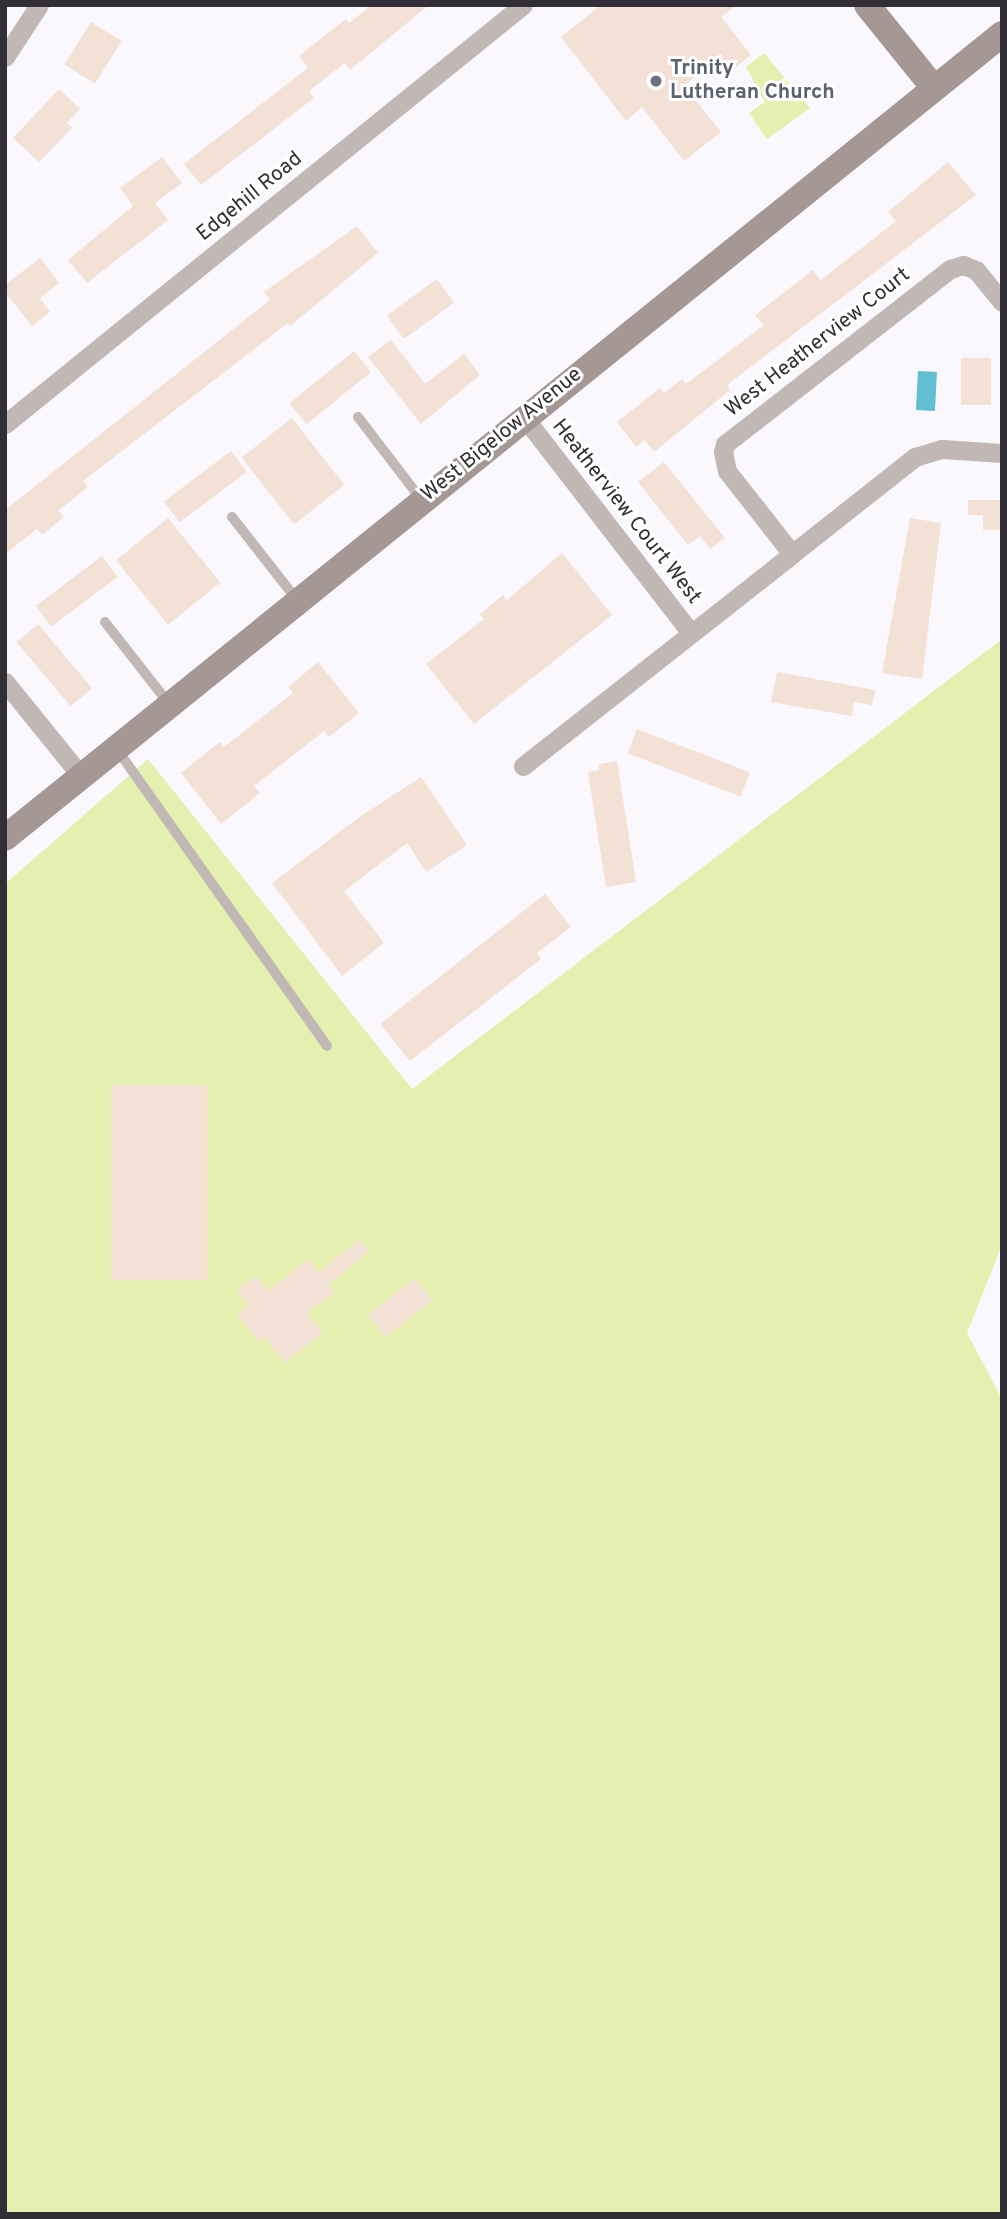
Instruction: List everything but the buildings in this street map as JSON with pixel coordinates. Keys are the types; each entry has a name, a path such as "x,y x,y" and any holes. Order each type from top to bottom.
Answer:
{"street":[{"path":"5,57 39,5"},
{"name":"Edgehill Road","path":"5,424 523,5"},
{"path":"867,5 934,89"},
{"name":"West Bigelow Avenue","path":"5,838 1002,34"},
{"name":"West Heatherview Court","path":"792,554 727,471 726,444 950,269 970,266 1002,302"},
{"name":"Heatherview Court West","path":"524,417 691,633 792,554"},
{"path":"792,554 915,457 942,449 1002,453"},
{"path":"523,766 691,633"},
{"path":"5,682 81,776"}],"lane":[{"path":"358,417 421,500"},
{"path":"232,517 298,600"},
{"path":"105,622 169,705"},
{"path":"116,748 327,1046"}],"green space":[{"path":"764,53 810,108 767,139 749,113 765,102 746,67"},
{"path":"1002,639 1002,1245 967,1333 1002,1399 1002,2214 5,2214 5,884 148,759 412,1089"}],"water":[{"path":"918,371 937,372 935,411 916,410"}],"place":[{"name":"Trinity Lutheran Church","path":"656,81"}]}
